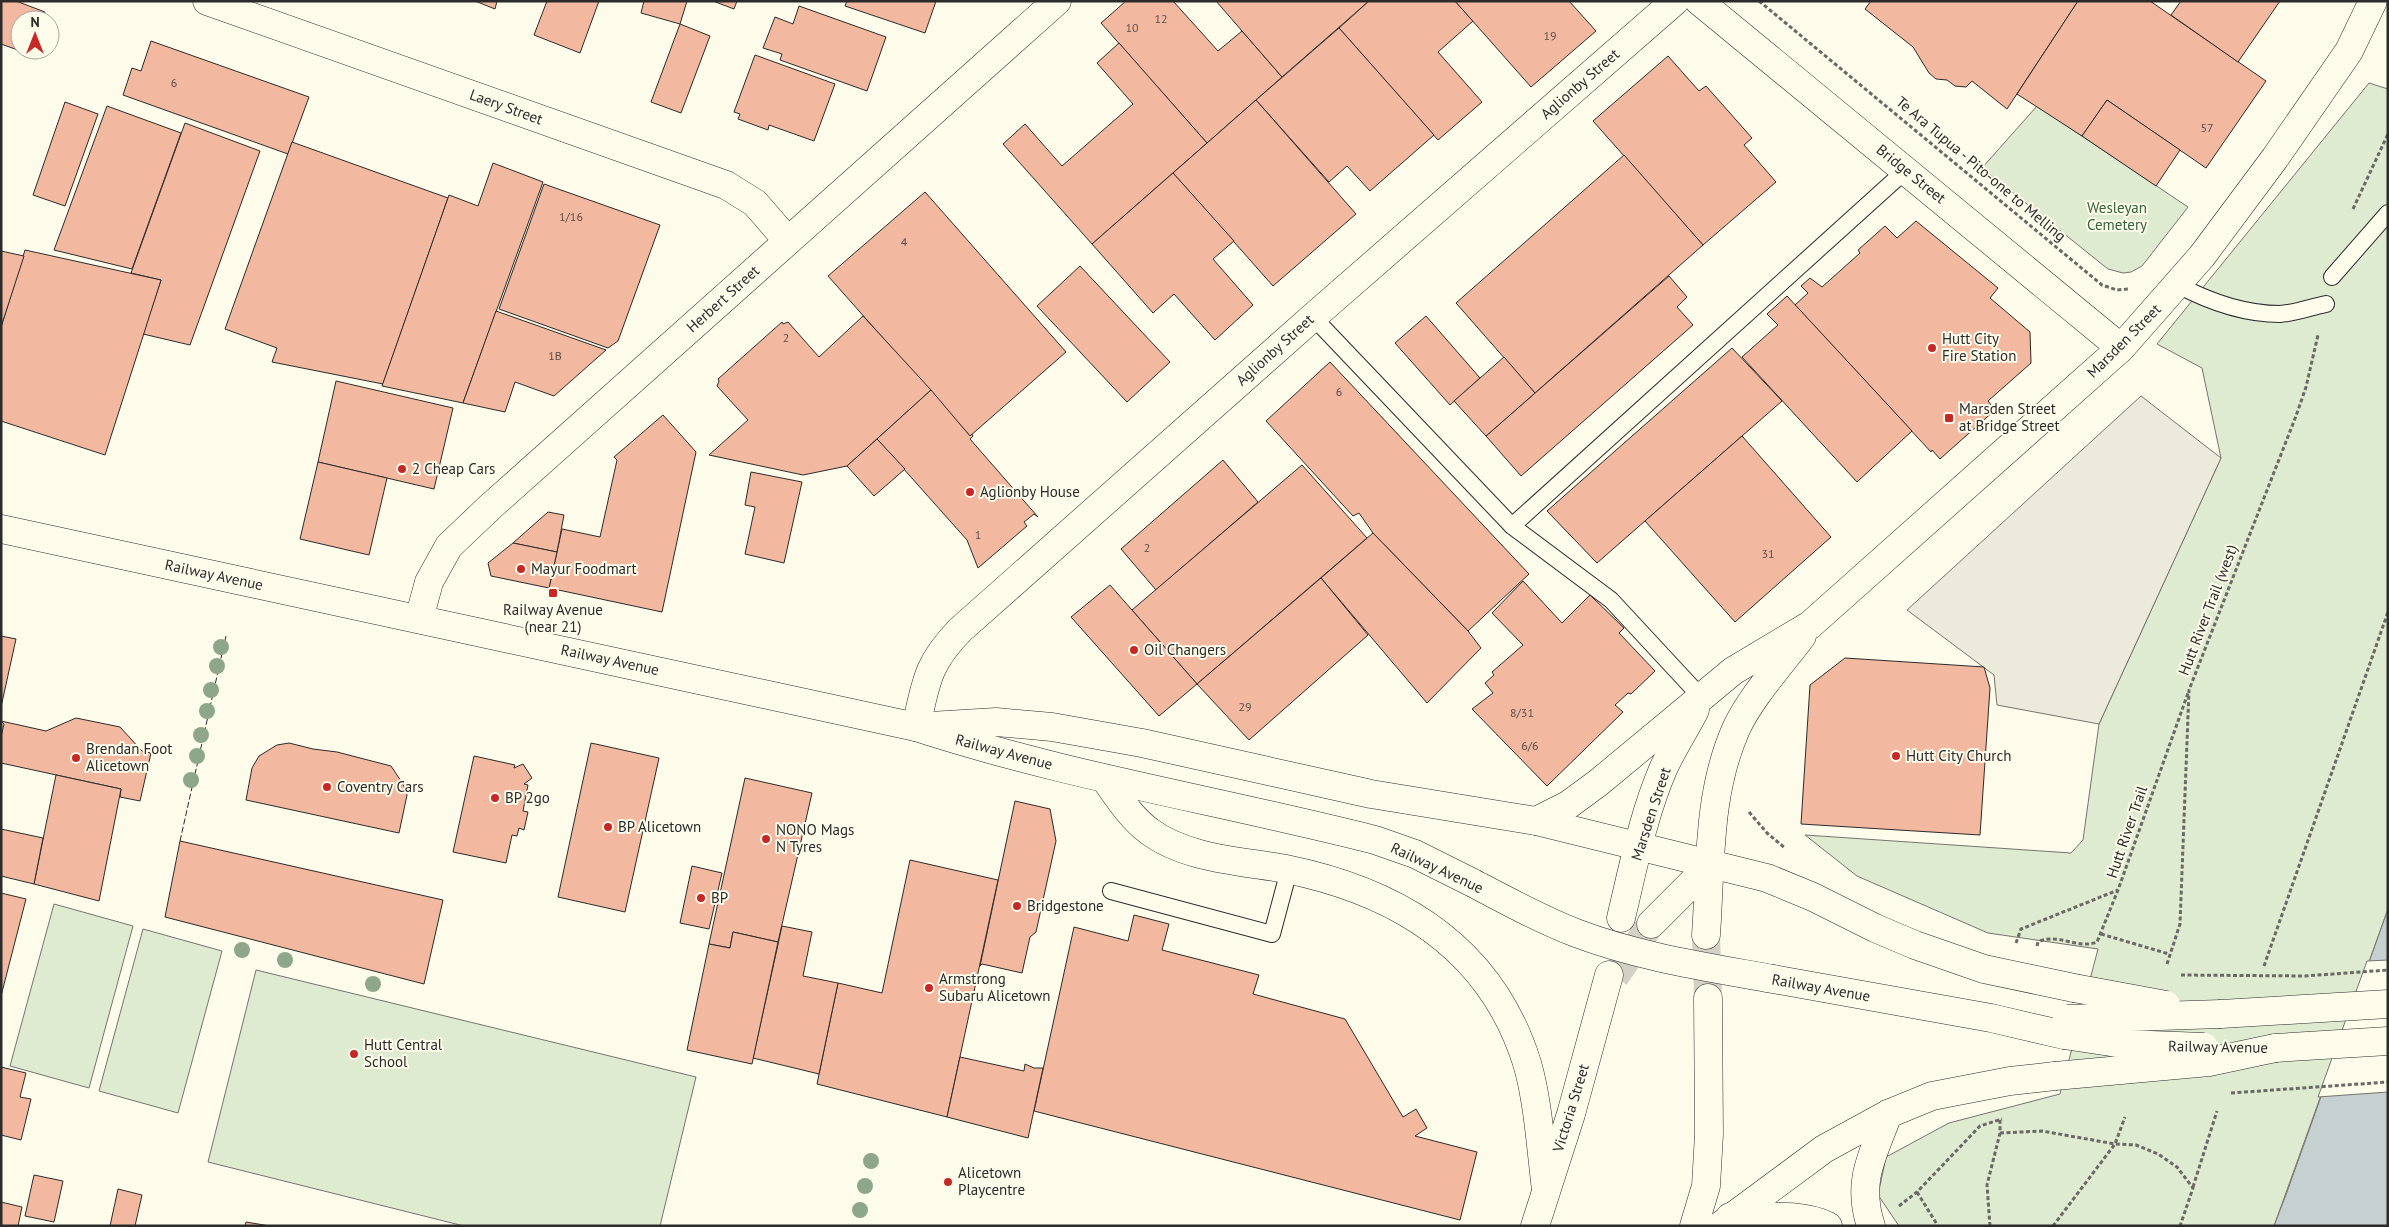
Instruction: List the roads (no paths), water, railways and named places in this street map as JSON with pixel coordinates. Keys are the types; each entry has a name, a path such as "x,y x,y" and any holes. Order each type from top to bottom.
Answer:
{"main road":[{"name":"Laery Street","path":"207,1 726,185 755,202 788,241"},
{"name":"Herbert Street","path":"419,618 429,582 449,546 1057,1"},
{"name":"Aglionby Street","path":"916,727 930,669 945,646 960,630 1313,317 1675,1"},
{"name":"Bridge Street","path":"1699,1 2121,348"},
{"name":"Marsden Street","path":"1621,918 1638,847 1664,767 1701,698 1733,671 1810,625 2121,348 2178,284 2227,224 2349,51 2372,1"},
{"name":"Railway Avenue","path":"1,529 916,727 970,745 1105,780 1375,840 1415,854 1526,911 1577,933 1625,949 1687,964 1991,1018 2065,1027 2124,1044 2275,1048 2388,1041"},
{"name":"Marsden Street","path":"1706,935 1711,864 1710,839 1716,799 1728,751 1736,728 1810,625"},
{"path":"1536,821 1568,804 1598,782 1701,698"},
{"path":"916,727 996,722 1052,727 1142,743 1371,794 1536,821 1766,878 1813,897 1875,928 1966,963 2074,988 2221,1014"},
{"path":"1105,780 1149,832 1170,844 1205,854 1289,870 1383,898 1442,936 1466,958 1484,980 1504,1010 1527,1064 1546,1190"},
{"path":"1652,924 1711,864"},
{"name":"Victoria Street","path":"1534,1226 1571,1114 1610,981"},
{"path":"1694,1226 1706,1186 1709,1134 1708,998"},
{"name":"Railway Avenue","path":"2065,1027 2221,1014 2388,1004"},
{"path":"1725,1221 1824,1149 1888,1114 1932,1096 2010,1081 2209,1062 2275,1048"},
{"path":"1870,1223 1864,1191 1866,1173 1888,1114"},
{"path":"1725,1221 1802,1218 1818,1221 1828,1226"}],"lane":[{"path":"1512,526 1906,170"},
{"path":"2332,276 2388,212"},
{"path":"2178,284 2207,300 2224,306 2269,313 2282,314 2326,304"},
{"path":"1313,317 1512,526 1611,600 1701,698"},
{"path":"1111,891 1272,934 1289,870"}],"tunnel":[{"path":"1615,977 1651,924"},
{"path":"1706,935 1708,998"}],"place":[{"name":"Hutt City Fire Station","path":"1932,348"},
{"name":"Marsden Street at Bridge Street","path":"1949,418"},
{"name":"2 Cheap Cars","path":"402,469"},
{"name":"Aglionby House","path":"970,492"},
{"name":"Mayur Foodmart","path":"521,569"},
{"name":"Railway Avenue (near 21)","path":"553,593"},
{"name":"Oil Changers","path":"1134,650"},
{"name":"Hutt City Church","path":"1896,756"},
{"name":"Brendan Foot Alicetown","path":"76,758"},
{"name":"Coventry Cars","path":"327,787"},
{"name":"BP 2go","path":"495,798"},
{"name":"BP Alicetown","path":"608,827"},
{"name":"NONO Mags N Tyres","path":"766,839"},
{"name":"BP","path":"701,898"},
{"name":"Bridgestone","path":"1017,906"},
{"name":"Armstrong Subaru Alicetown","path":"929,988"},
{"name":"Hutt Central School","path":"354,1054"},
{"name":"Alicetown Playcentre","path":"948,1182"}],"park label":[{"name":"Wesleyan Cemetery","path":"2117,216"}]}
